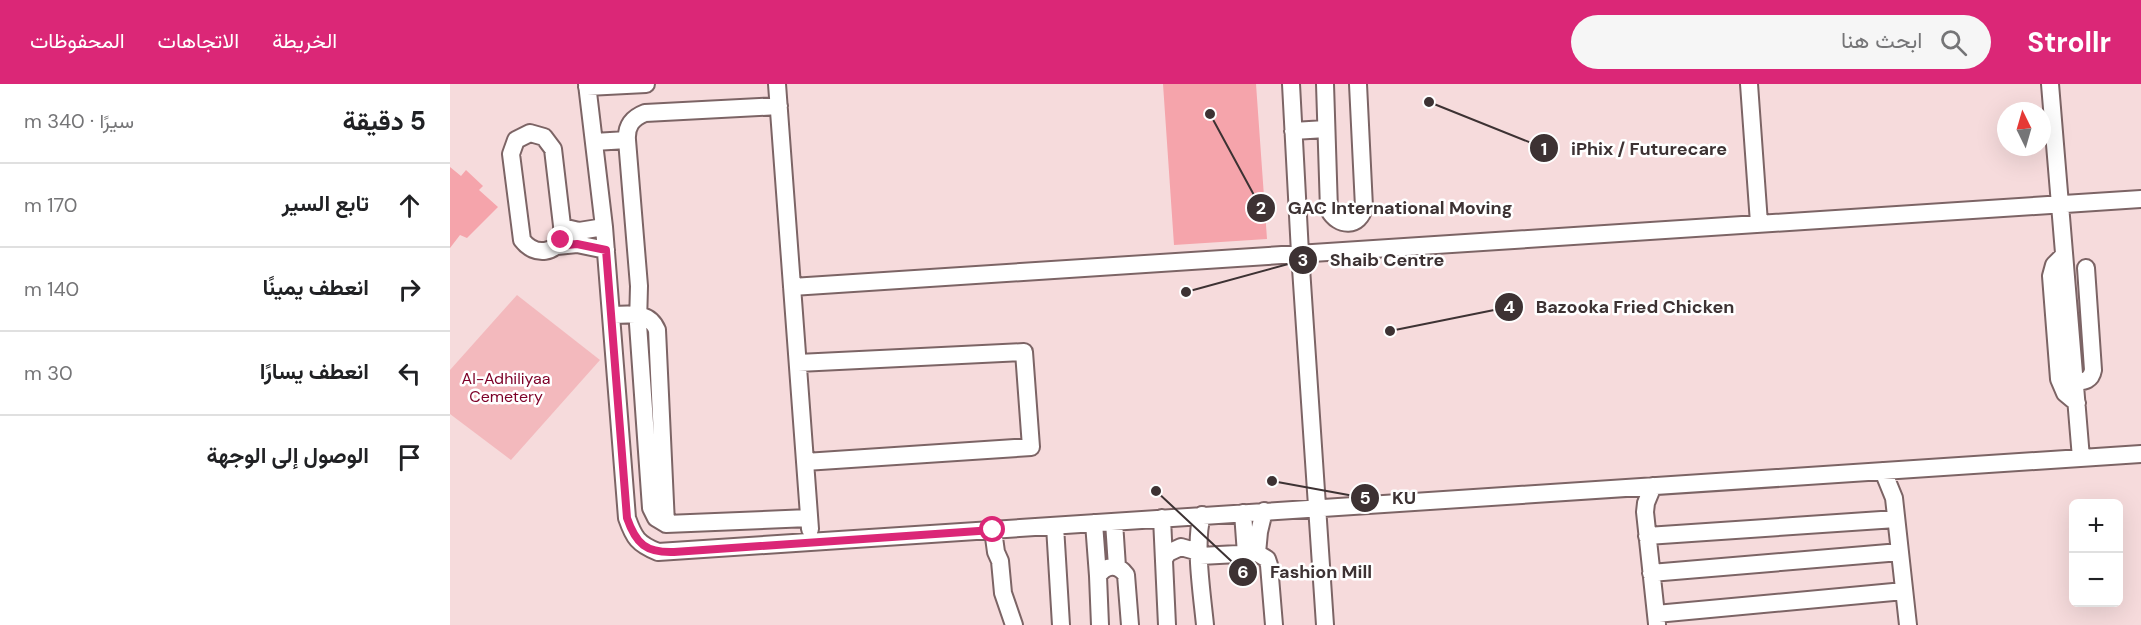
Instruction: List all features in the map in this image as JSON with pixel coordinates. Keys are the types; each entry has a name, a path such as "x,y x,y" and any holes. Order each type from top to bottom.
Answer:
{"street":[{"path":"646,84 587,86 604,227 627,518 632,534 643,546 658,552 2141,454"},
{"path":"777,84 811,543"},
{"path":"1291,84 1324,625"},
{"path":"1325,84 1329,210 1337,221 1347,224 1357,220 1364,207 1358,84"},
{"path":"1749,84 1759,223"},
{"path":"2050,84 2081,458"},
{"path":"779,106 645,113 632,120 626,133 639,286 638,314 651,508 656,518 666,524 809,518"},
{"path":"1293,131 1326,129"},
{"path":"557,246 563,234 553,149 544,136 537,133 522,135 516,140 511,154 522,240 538,252 545,252 557,246 577,244 606,250"},
{"path":"594,142 627,140"},
{"path":"792,287 2141,199"},
{"path":"562,227 588,231 604,227"},
{"path":"2064,255 2054,265 2051,276 2059,379 2065,393 2076,403"},
{"path":"2075,382 2087,380 2093,370 2086,268"},
{"path":"611,315 638,314"},
{"path":"798,363 1024,352 1031,447 805,462"},
{"path":"1883,471 1892,489 1908,625"},
{"path":"1653,486 1646,503 1647,536 1657,620 1904,591"},
{"path":"1252,554 1264,511"},
{"path":"1243,513 1252,554"},
{"path":"1202,515 1200,556 1204,625"},
{"path":"1162,518 1167,625"},
{"path":"1647,536 1896,519"},
{"path":"1113,522 1117,567 1126,575 1127,580 1130,625"},
{"path":"1094,523 1100,625"},
{"path":"1055,526 1061,625"},
{"path":"998,530 1004,551 1000,561 1003,593 1014,625"},
{"path":"1164,559 1168,553 1181,547 1195,551 1200,556 1252,554 1267,559 1274,625"},
{"path":"1651,573 1900,552"},
{"path":"1098,576 1106,568 1117,567"}],"green space":[{"name":"Al-Adhiliyaa Cemetery","path":"517,295 600,360 511,460 450,414 450,370"}],"building":[{"path":"1163,84 1256,84 1267,239 1174,245"},
{"path":"450,167 461,176 466,170 483,186 479,190 498,207 467,238 460,235 450,248"}],"place":[{"name":"iPhix / Futurecare","path":"1429,102"},
{"name":"GAC International Moving","path":"1210,114"},
{"name":"Shaib Centre","path":"1186,292"},
{"name":"Bazooka Fried Chicken","path":"1390,331"},
{"name":"KU","path":"1272,481"},
{"name":"Fashion Mill","path":"1156,491"}],"route":[{"path":"561,240 557,246 577,244 606,250 627,518 632,534 643,546 658,552 674,552 993,530"}]}
